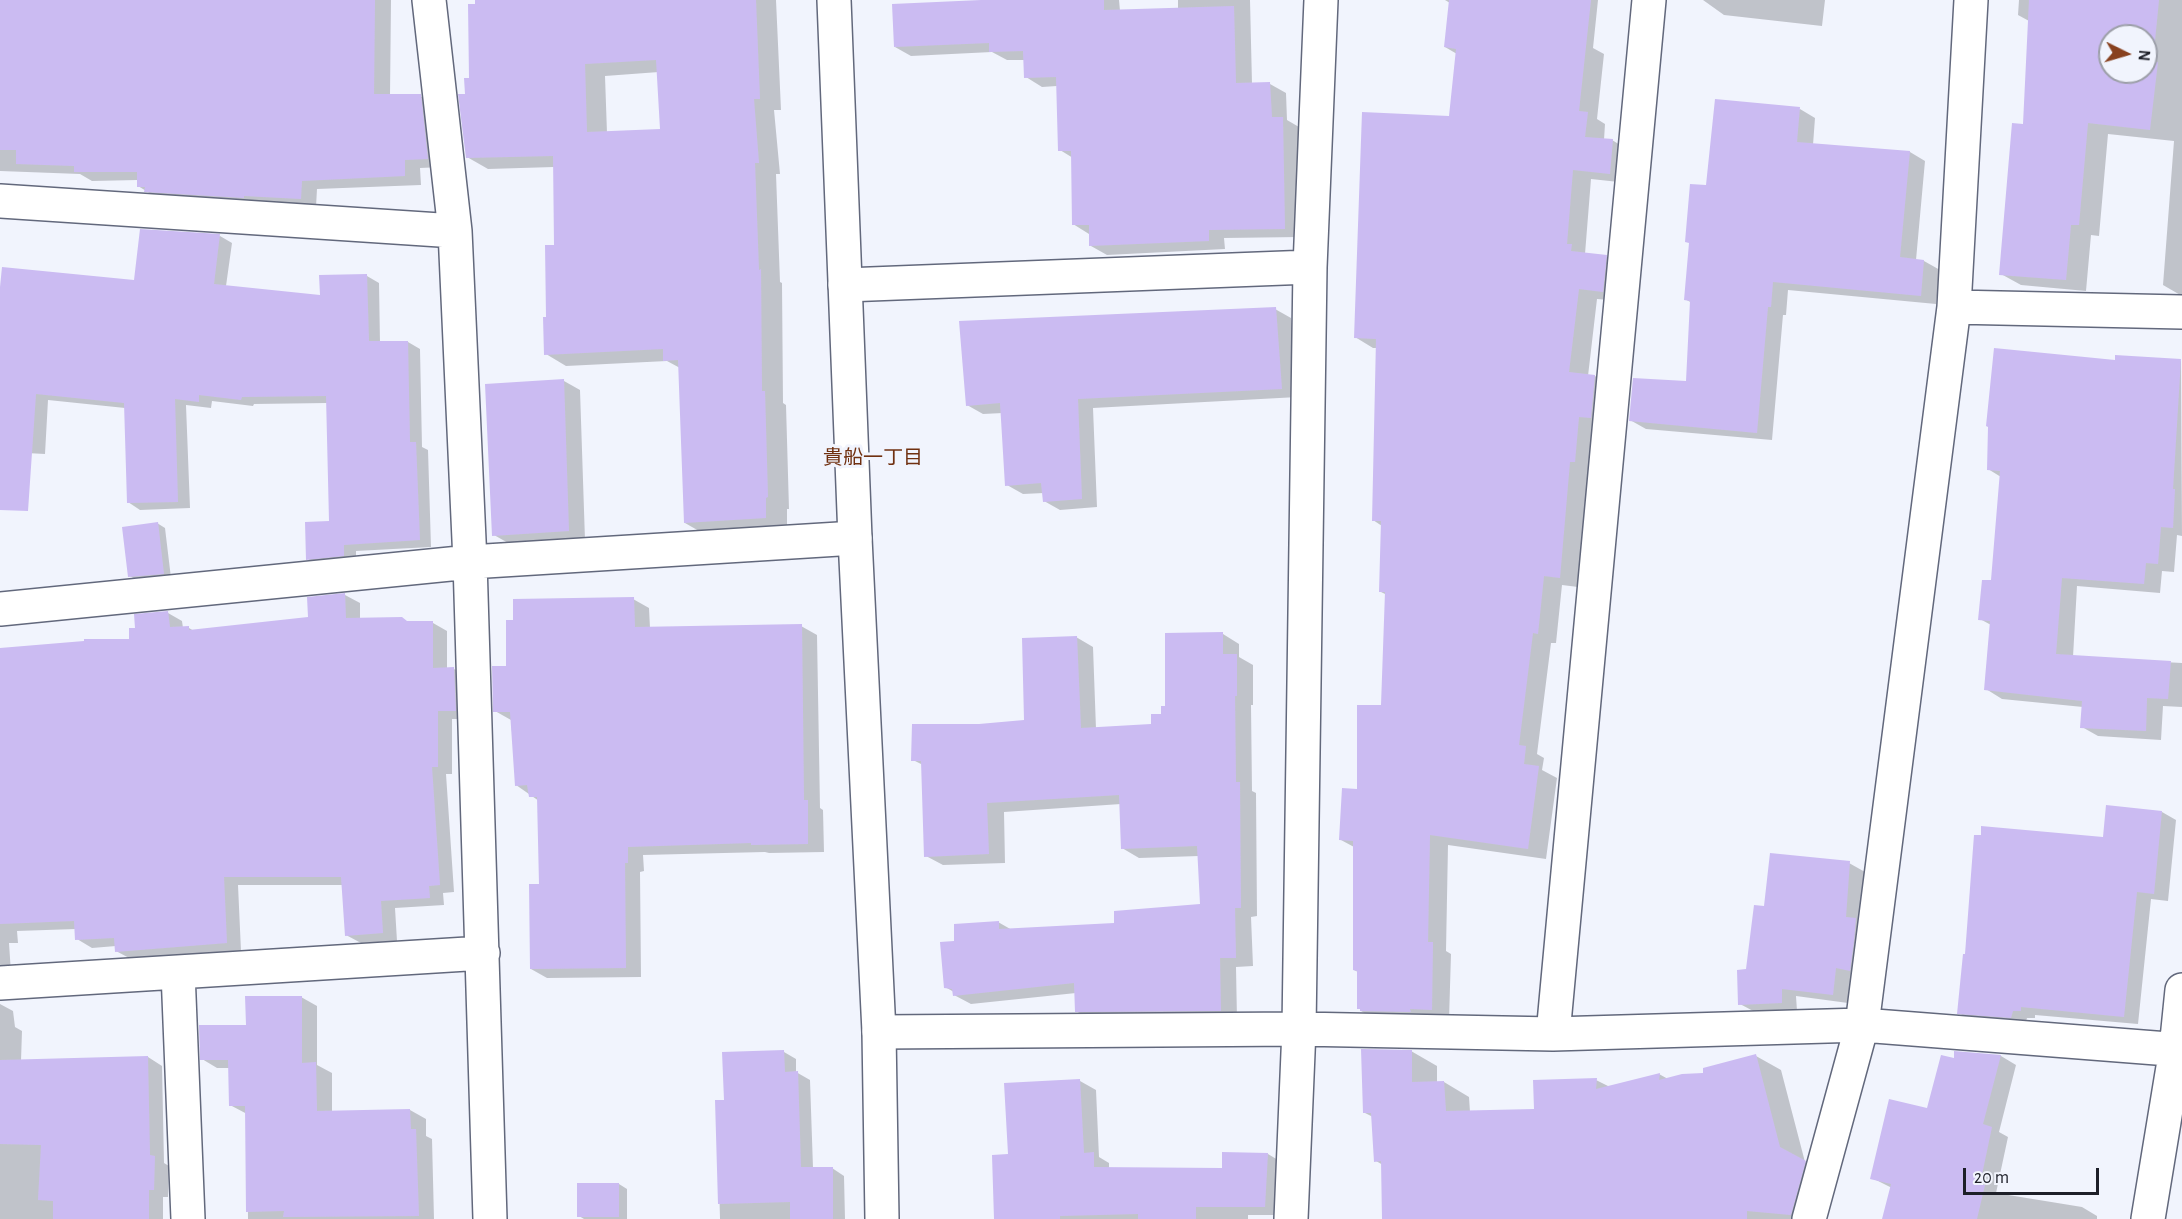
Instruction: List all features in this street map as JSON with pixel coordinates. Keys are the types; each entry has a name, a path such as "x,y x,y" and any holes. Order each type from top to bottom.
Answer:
{"street":[{"path":"429,0 455,231 471,562 490,1219"},
{"path":"834,0 855,538 879,1032 882,1219"},
{"path":"1291,1219 1299,1029 1310,267 1321,0"},
{"path":"1553,1034 1649,0"},
{"path":"1809,1219 1862,1025 1954,307 1971,0"},
{"path":"0,201 455,231"},
{"path":"845,285 1310,267"},
{"path":"1954,307 2182,312"},
{"path":"0,609 471,562 855,538"},
{"path":"0,983 483,953"},
{"path":"178,972 188,1219"},
{"path":"2148,1219 2179,1049 2182,990"},
{"path":"879,1032 1299,1029 1553,1034 1862,1025 2179,1049"}],"building":[{"path":"0,0 375,0 374,94 421,94 428,159 405,160 405,176 302,181 301,199 144,192 145,187 137,187 137,172 74,172 74,166 16,164 16,150 0,150"},
{"path":"475,0 756,0 760,99 754,99 759,163 755,163 759,270 761,269 762,391 765,391 768,497 766,498 766,518 684,523 678,360 663,361 663,349 544,355 545,245 554,245 553,156 466,158 458,94 465,94 464,78 469,78 468,4 475,4","holes":["656,60 660,129 587,132 585,64"]},
{"path":"981,0 1104,0 1104,10 1234,6 1236,83 1270,82 1272,117 1283,117 1285,229 1209,230 1209,241 1089,246 1089,225 1072,225 1071,151 1058,151 1056,77 1024,78 1023,51 989,52 989,43 894,47 892,4"},
{"path":"1449,0 1591,0 1579,111 1588,112 1585,137 1613,139 1610,174 1573,170 1567,244 1572,244 1571,251 1607,255 1603,292 1579,289 1569,372 1595,375 1591,418 1579,417 1575,462 1570,462 1560,578 1544,576 1538,634 1533,633 1519,745 1526,746 1524,764 1539,766 1528,849 1430,835 1428,942 1433,942 1432,1010 1360,1011 1357,1009 1357,971 1353,970 1353,841 1339,840 1342,788 1357,789 1357,705 1381,705 1385,592 1379,592 1381,521 1372,521 1376,339 1354,338 1362,112 1449,116 1456,49 1444,47"},
{"path":"2029,0 2159,0 2157,24 2098,24 2098,84 2155,84 2150,130 2088,123 2079,225 2071,225 2066,280 1999,275 2012,123 2023,124"},
{"path":"1715,99 1800,107 1797,142 1910,151 1900,257 1924,260 1921,296 1773,282 1771,307 1768,307 1757,433 1629,421 1633,378 1686,381 1690,301 1684,300 1689,243 1685,242 1690,184 1706,185"},
{"path":"140,229 220,234 214,284 320,295 319,275 367,274 369,341 408,341 410,442 416,442 420,540 344,545 344,556 306,560 305,522 329,521 326,396 242,397 241,400 199,395 199,402 175,399 178,502 127,503 124,403 36,394 28,511 0,510 0,287 2,267 134,280"},
{"path":"1276,307 1282,389 1078,399 1082,499 1043,502 1041,483 1005,486 1000,403 966,406 959,321"},
{"path":"1994,348 2115,360 2115,355 2181,359 2173,489 2175,489 2173,528 2161,527 2158,564 2146,563 2144,584 2062,578 2056,654 2171,661 2168,699 2147,698 2146,731 2080,728 2082,701 1984,690 1990,621 1978,620 1982,580 1991,580 2000,471 1987,470 1988,427 1986,426"},
{"path":"564,379 569,531 492,536 485,384"},
{"path":"158,522 164,574 128,577 122,527"},
{"path":"345,593 346,618 402,617 407,621 433,621 433,668 454,667 456,711 438,711 438,767 432,767 440,885 429,886 430,898 381,901 383,933 345,936 341,877 224,877 227,943 115,952 114,938 75,940 74,921 0,924 0,648 84,641 84,639 129,639 129,628 135,628 134,614 168,611 170,627 189,626 189,630 308,617 307,597"},
{"path":"634,597 635,627 802,624 804,800 808,800 808,844 751,845 751,843 628,847 628,863 625,863 626,968 530,969 529,884 539,884 537,797 529,797 527,785 515,786 510,712 493,712 492,666 506,666 506,620 513,620 513,599"},
{"path":"1223,632 1223,654 1237,654 1236,782 1240,782 1241,908 1235,908 1236,958 1220,958 1221,1011 1075,1012 1074,983 953,996 952,989 944,988 940,942 954,941 954,924 999,921 999,929 1114,923 1114,911 1200,904 1197,846 1121,849 1119,795 987,803 989,854 924,857 921,761 911,761 912,724 979,724 1024,720 1022,638 1077,636 1081,728 1151,724 1151,714 1161,714 1161,706 1165,706 1165,633"},
{"path":"2106,805 2162,811 2154,894 2137,892 2124,1017 2021,1007 2021,1011 2013,1011 2011,1018 1957,1014 1963,954 1965,954 1974,835 1981,835 1981,826 2103,837"},
{"path":"1770,853 1850,861 1846,917 1856,918 1854,941 1850,971 1836,968 1833,995 1782,989 1782,1003 1738,1005 1737,970 1746,969 1754,905 1764,906"},
{"path":"245,996 302,996 302,1063 316,1062 317,1111 410,1109 411,1129 416,1129 419,1216 283,1217 284,1211 246,1212 245,1106 229,1106 228,1060 200,1060 199,1025 246,1025"},
{"path":"1361,1049 1412,1050 1412,1082 1444,1081 1446,1111 1534,1109 1533,1080 1597,1078 1596,1089 1660,1073 1659,1080 1682,1074 1703,1073 1703,1068 1756,1054 1780,1147 1806,1161 1791,1215 1747,1211 1747,1219 1382,1219 1381,1161 1374,1162 1371,1113 1363,1113"},
{"path":"784,1050 785,1072 798,1071 801,1167 833,1167 833,1219 790,1219 790,1202 718,1204 715,1100 724,1100 722,1052"},
{"path":"1954,1051 2001,1055 1983,1124 1992,1127 1980,1184 1985,1185 1977,1219 1882,1219 1891,1184 1870,1179 1889,1099 1927,1108 1941,1055 1954,1058"},
{"path":"148,1056 150,1155 155,1156 154,1190 149,1190 149,1219 53,1219 53,1201 38,1200 41,1145 0,1144 0,1060"},
{"path":"1080,1079 1084,1153 1094,1152 1094,1167 1222,1168 1222,1152 1268,1153 1265,1207 1196,1207 1196,1219 1138,1219 1138,1214 1060,1216 1060,1219 994,1219 992,1155 1008,1154 1004,1083"},
{"path":"577,1183 619,1183 619,1217 577,1217"}],"district":[{"name":"貴船一丁目","path":"873,458"}]}
